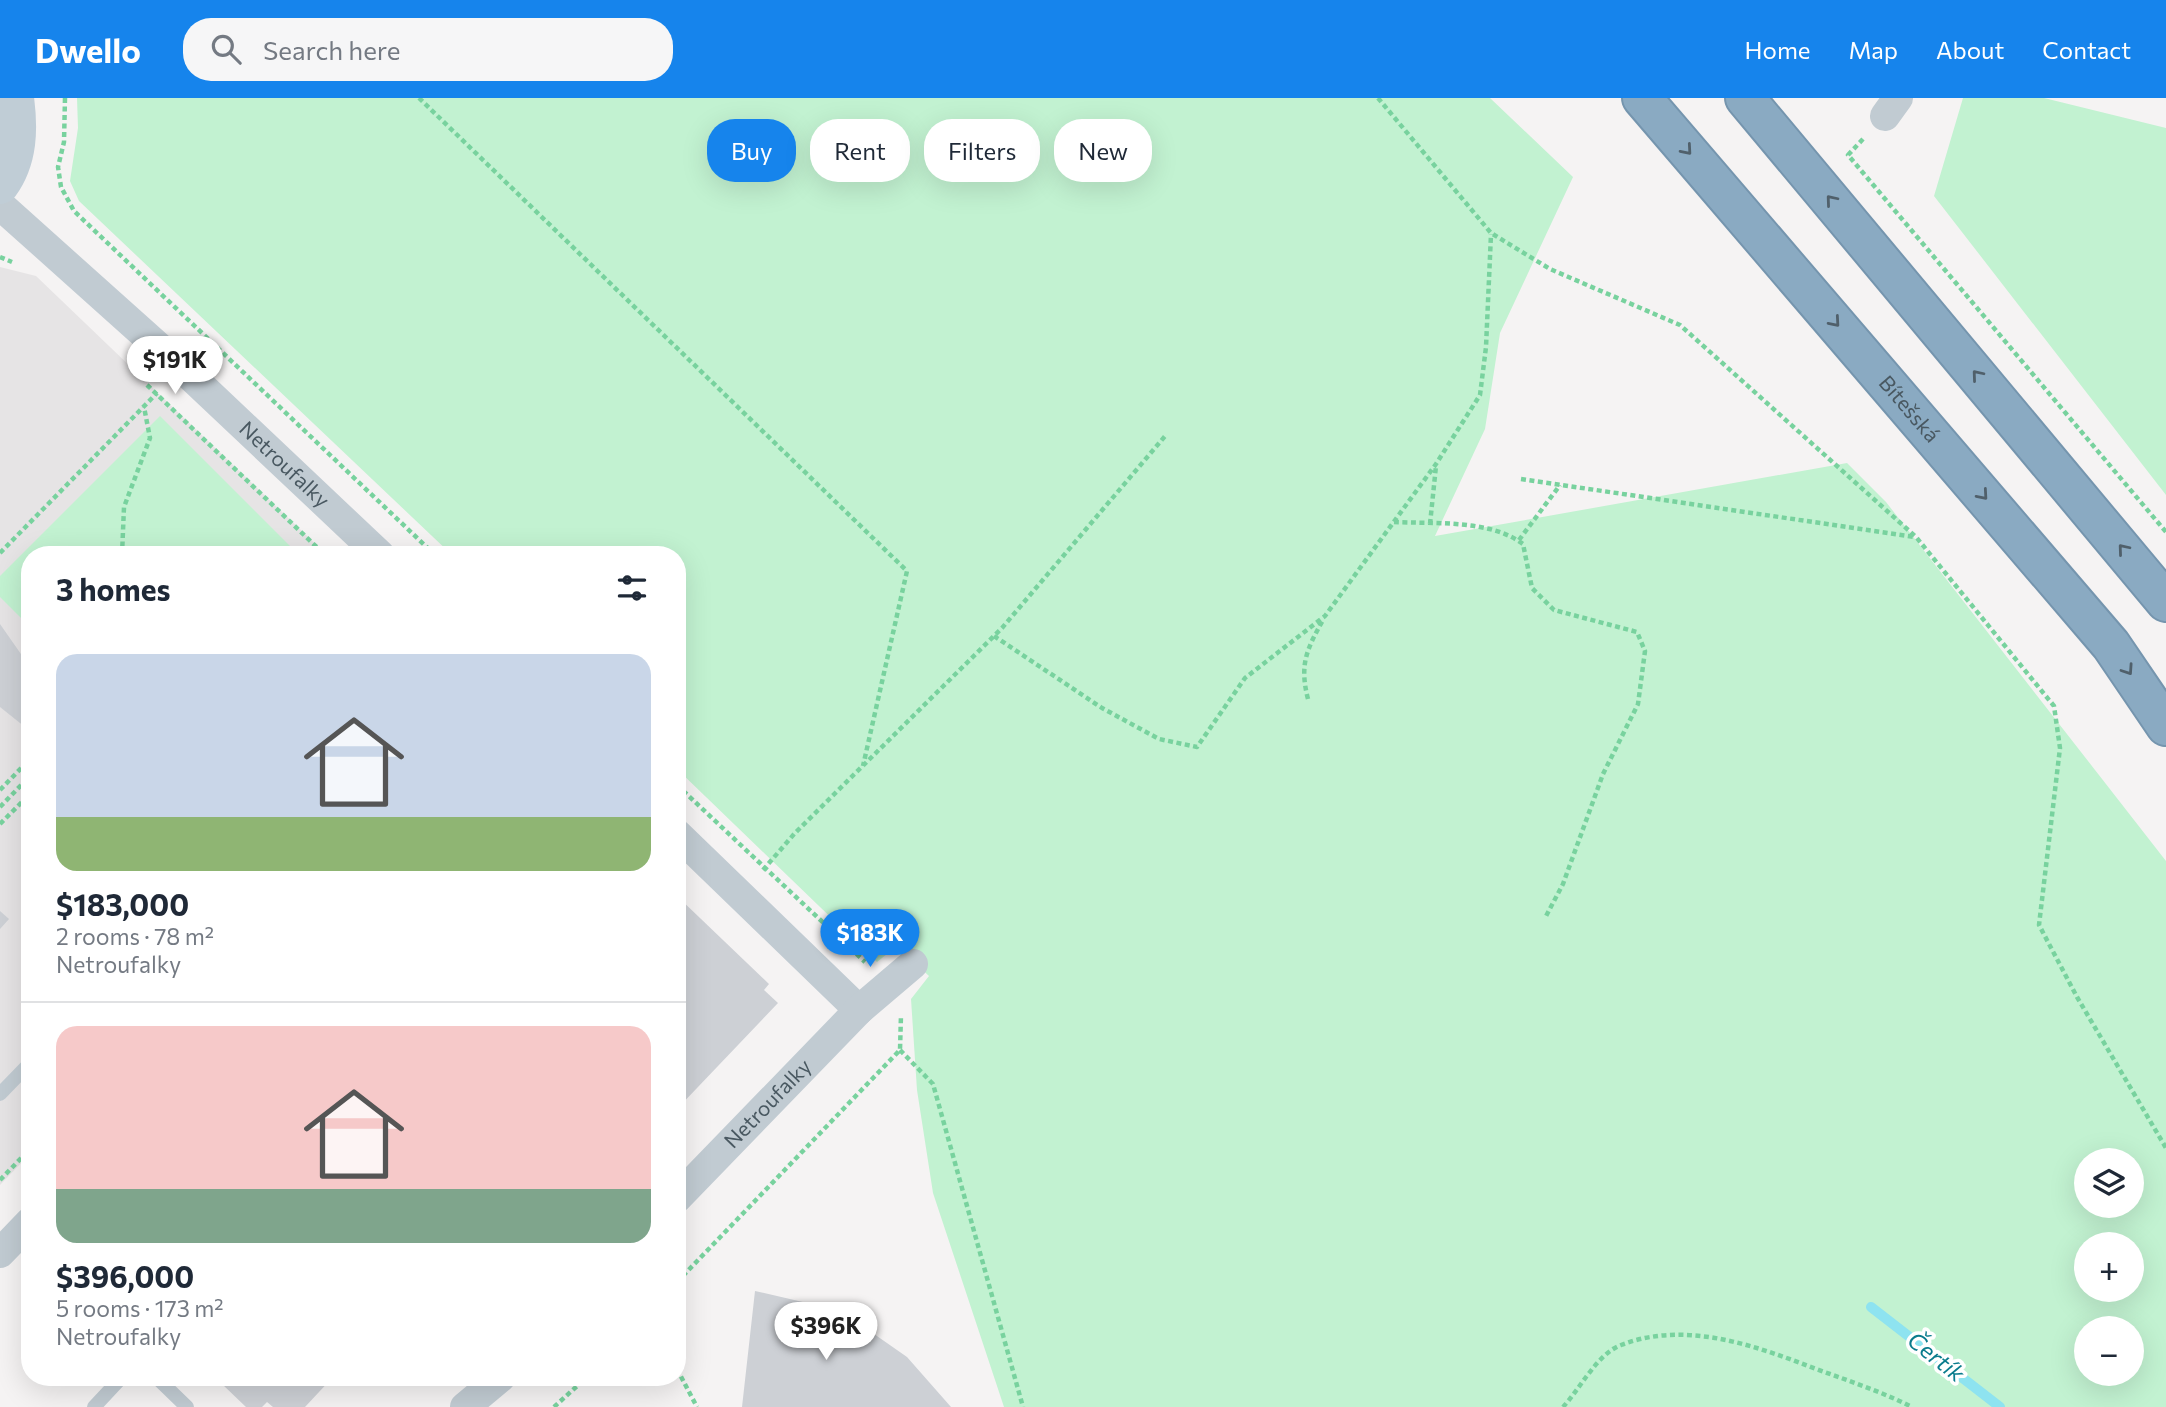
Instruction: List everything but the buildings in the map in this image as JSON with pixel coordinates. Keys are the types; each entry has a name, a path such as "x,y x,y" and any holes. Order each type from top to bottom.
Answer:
{"highway":[{"name":"Bítešská","path":"1642,98 2111,645 2166,726"},
{"path":"1745,98 2166,602"}],"street":[{"path":"0,185 13,158 17,142 15,98"},
{"name":"Netroufalky","path":"0,205 182,368 370,546"},
{"path":"686,842 859,1010"},
{"name":"Netroufalky","path":"686,1189 859,1010 913,964"},
{"path":"0,1253 21,1231"},
{"path":"465,1407 490,1386"}],"lane":[{"path":"0,1094 21,1072"},
{"path":"94,1407 114,1386"},
{"path":"165,1386 187,1407"}],"path":[{"path":"65,98 64,142 58,167 61,187 74,211 426,546"},
{"path":"419,98 907,572 863,766"},
{"path":"1378,98 1491,233 1550,269 1680,325 1916,537 2054,706 2060,748 2039,925 2077,997 2166,1148"},
{"path":"1891,107 1848,155 2166,532"},
{"path":"1308,699 1303,682 1305,654 1325,616 1436,464 1480,395 1486,347 1491,233"},
{"path":"138,375 317,546"},
{"path":"0,553 156,393"},
{"path":"122,546 124,508 149,438 144,406"},
{"path":"738,891 765,869 795,833 994,636 1166,435"},
{"path":"1430,524 1436,464"},
{"path":"1521,479 1916,537"},
{"path":"1519,540 1560,485"},
{"path":"1393,522 1453,524 1509,534 1523,544 1532,588 1554,610 1637,632 1645,650 1638,704 1604,774 1563,884 1545,918"},
{"path":"0,546 8,545"},
{"path":"994,636 1102,708 1159,739 1197,747 1245,678 1325,616"},
{"path":"0,790 21,768"},
{"path":"0,807 21,785"},
{"path":"686,794 890,986 902,1001 900,1050 686,1273"},
{"path":"0,824 21,803"},
{"path":"900,1050 933,1084 1023,1407"},
{"path":"0,1181 21,1159"},
{"path":"1563,1407 1598,1364 1619,1346 1654,1338 1691,1337 1720,1338 1771,1350 1875,1389 1912,1407"},
{"path":"554,1407 577,1386"},
{"path":"686,1386 697,1407"}],"shaded area":[{"path":"0,267 36,276 318,546 21,546 21,1163 0,1185"}],"green space":[{"path":"77,98 1490,98 1573,177 1500,333 1485,429 1435,536 1847,463 1886,502 2166,861 2166,1407 1004,1407 933,1193 917,1090 911,999 929,976 897,946 877,962 686,778 686,546 443,546 79,201 70,181 78,128"},
{"path":"1963,98 2044,98 2166,128 2166,495 1934,196"},
{"path":"160,416 290,546 30,546"},
{"path":"21,555 21,618 0,597 0,576"}],"waterway":[{"name":"Čertík","path":"1871,1307 2000,1407"}]}
